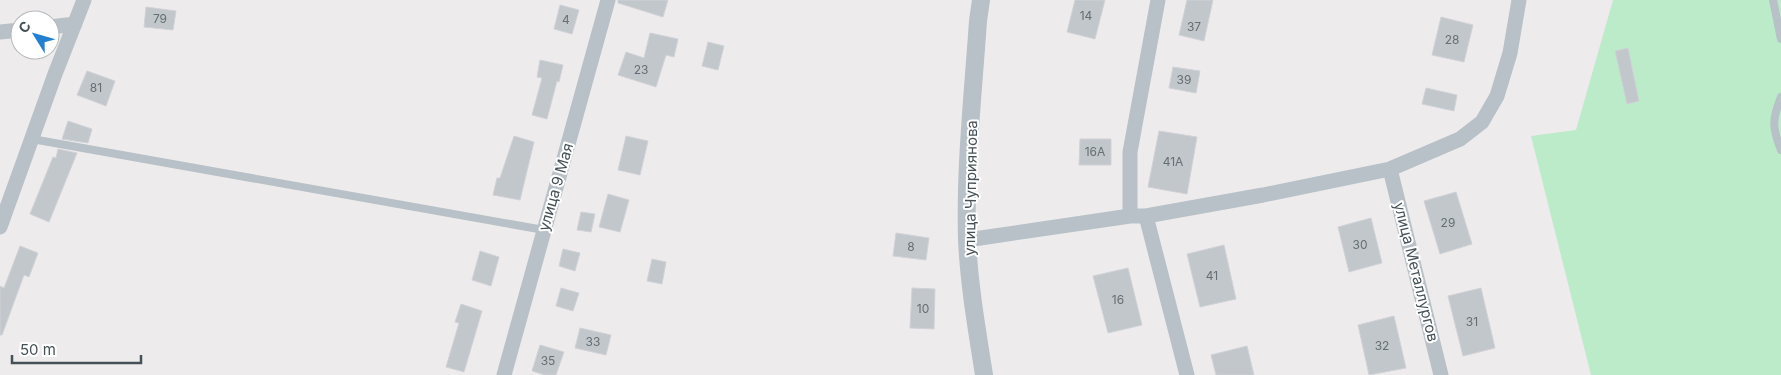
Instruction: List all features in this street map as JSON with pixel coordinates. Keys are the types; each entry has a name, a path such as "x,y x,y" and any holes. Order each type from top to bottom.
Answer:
{"street":[{"path":"0,227 55,74 84,0"},
{"name":"улица 9 Мая","path":"504,375 608,0"},
{"name":"улица Чуприянова","path":"981,0 967,178 967,240 973,303 984,375"},
{"path":"1130,216 1130,152 1158,0"},
{"path":"967,240 1130,216 1146,216 1263,195 1390,169 1460,138 1482,122 1497,96 1510,52 1519,0"},
{"path":"60,26 75,24"},
{"name":"улица Металлургов","path":"1390,169 1441,375"},
{"path":"1146,216 1187,375"}],"lane":[{"path":"1773,0 1781,38"},
{"path":"1781,97 1774,114 1775,135 1781,150"},
{"path":"32,139 544,230"}],"green space":[{"path":"1613,0 1781,0 1781,375 1591,375 1531,136 1576,130"}],"building":[{"path":"618,0 668,0 663,17 618,3"},
{"path":"1075,0 1105,0 1095,39 1067,32"},
{"path":"1187,0 1213,0 1204,41 1179,35"},
{"path":"560,5 579,10 572,34 554,29"},
{"path":"146,7 176,11 173,30 144,27"},
{"path":"1441,17 1473,25 1464,62 1432,55"},
{"path":"650,33 678,39 674,57 666,55 656,87 618,75 626,52 644,58"},
{"path":"708,42 724,46 718,70 702,66"},
{"path":"1628,48 1639,101 1627,104 1615,51"},
{"path":"540,60 563,65 547,119 532,115 542,78 537,77"},
{"path":"1173,67 1200,71 1196,93 1169,88"},
{"path":"87,71 115,81 106,106 77,95"},
{"path":"1426,88 1457,95 1454,111 1422,104"},
{"path":"68,121 92,129 88,143 62,139"},
{"path":"1159,131 1197,137 1187,194 1148,187"},
{"path":"514,136 534,142 520,200 493,195 497,178 500,178"},
{"path":"626,136 648,141 640,175 618,170"},
{"path":"1080,139 1111,139 1111,165 1079,165"},
{"path":"58,149 77,153 49,222 30,214 53,157 56,158"},
{"path":"1456,192 1472,244 1440,254 1424,201"},
{"path":"608,194 629,200 620,232 599,227"},
{"path":"581,212 595,214 591,232 577,230"},
{"path":"1371,218 1382,263 1349,272 1338,227"},
{"path":"896,233 929,238 926,260 893,256"},
{"path":"1224,245 1236,299 1200,307 1187,254"},
{"path":"20,246 38,253 29,277 24,275 2,335 0,335 0,286 4,288"},
{"path":"563,249 580,253 575,271 559,266"},
{"path":"480,251 499,257 491,286 472,280"},
{"path":"652,259 666,262 662,284 647,281"},
{"path":"1128,268 1142,325 1108,333 1093,276"},
{"path":"561,288 579,293 573,311 556,306"},
{"path":"912,288 935,289 934,329 910,328"},
{"path":"1481,288 1495,348 1463,356 1448,296"},
{"path":"461,304 482,311 464,372 446,367 459,323 455,322"},
{"path":"1394,316 1406,368 1369,375 1358,325"},
{"path":"580,328 611,335 606,355 575,348"},
{"path":"540,345 564,352 556,375 545,375 532,371"},
{"path":"1247,346 1254,375 1216,375 1211,355"}]}
